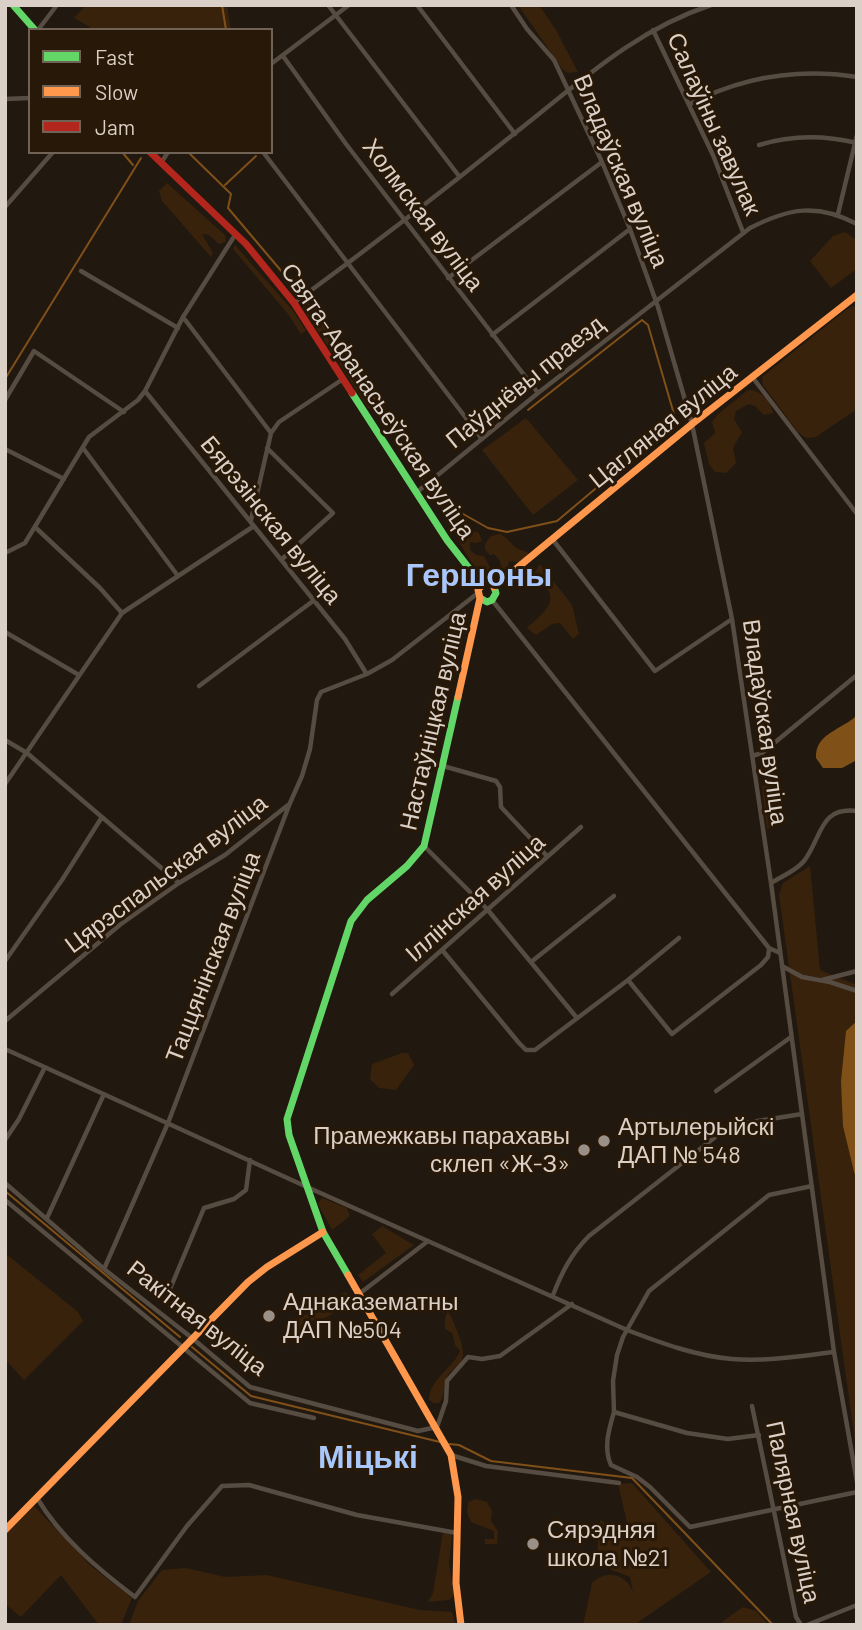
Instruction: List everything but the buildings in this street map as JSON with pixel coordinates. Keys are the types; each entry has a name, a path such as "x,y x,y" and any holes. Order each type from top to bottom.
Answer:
{"street":[{"path":"13,5 35,28"},
{"path":"39,28 57,5"},
{"path":"328,5 459,176"},
{"path":"273,63 349,5"},
{"path":"416,5 515,134"},
{"name":"Владаўская вуліца","path":"511,5 527,29 554,60 602,162 656,300 692,424 732,619 771,883 834,1352 857,1482"},
{"path":"294,303 515,134 607,59 653,30 711,5"},
{"name":"Салаўіны завулак","path":"653,30 713,155 743,232"},
{"name":"Холмская вуліца","path":"283,56 346,144 538,393"},
{"path":"690,104 713,92 761,78 814,73 857,77"},
{"path":"5,99 28,98"},
{"path":"857,135 838,214 857,224"},
{"path":"760,145 776,140 818,137 856,143"},
{"path":"5,207 51,154"},
{"name":"Свята-Афанасьеўская вуліца","path":"152,154 236,234 294,303 450,543 482,585"},
{"path":"161,163 167,154"},
{"name":"Свята-Афанасьеўская вуліца","path":"265,154 482,439"},
{"path":"448,278 602,162"},
{"name":"Паўднёвы праезд","path":"417,492 743,232 785,212 814,210 838,214"},
{"path":"492,335 630,229"},
{"path":"5,553 25,542 89,437 124,412 145,391 183,317 236,234"},
{"path":"81,271 178,328"},
{"name":"Цагляная вуліца","path":"494,587 692,424 857,295"},
{"path":"183,317 271,433"},
{"path":"5,400 34,351 124,412"},
{"path":"5,784 122,613 252,523 271,433 279,422 344,378"},
{"path":"753,378 857,514"},
{"name":"Бярэзінская вуліца","path":"145,391 345,639 367,674"},
{"path":"266,447 333,513 281,560"},
{"path":"83,448 178,576"},
{"path":"5,449 64,480"},
{"path":"35,527 100,588 122,613"},
{"path":"553,540 655,671 732,619"},
{"path":"367,674 391,660 479,596 482,585 489,584 494,587 496,593 492,600"},
{"path":"479,596 487,601 492,600"},
{"name":"Настаўніцкая вуліца","path":"323,1232 289,1135 288,1114 351,921 366,901 412,862 424,846 479,596"},
{"path":"492,600 769,948 780,953"},
{"path":"199,686 313,601"},
{"path":"5,632 79,675"},
{"name":"Цярэспальская вуліца","path":"5,1021 121,924 225,855 290,803 310,749 315,708 321,692 367,674"},
{"path":"752,756 762,752 857,675"},
{"path":"5,740 27,753 179,883"},
{"path":"441,766 496,781 500,787 501,807 547,856"},
{"name":"Таццянінская вуліца","path":"104,1269 168,1123 290,803"},
{"path":"771,883 804,861 830,816 839,811 857,811"},
{"path":"5,961 102,817"},
{"name":"Іллінская вуліца","path":"392,994 581,827"},
{"path":"424,846 486,909 577,1018"},
{"path":"531,962 614,896"},
{"path":"443,951 526,1050 535,1049 628,980 679,938"},
{"path":"628,980 672,1034 761,965 768,957 769,948"},
{"path":"782,965 802,977 857,991"},
{"path":"821,980 857,971"},
{"path":"716,1091 791,1037"},
{"path":"5,1049 627,1330 697,1353 732,1359 834,1352"},
{"path":"5,1140 46,1067"},
{"path":"47,1218 104,1094"},
{"path":"553,1295 565,1265 589,1236 723,1131 745,1123 802,1114"},
{"path":"170,1289 204,1208 234,1199 246,1190 250,1160"},
{"name":"Ракітная вуліца","path":"5,1183 104,1269 250,1387 418,1431 437,1429"},
{"path":"812,1186 769,1195 649,1291 627,1330 617,1355 613,1381 614,1412 607,1434 608,1461 650,1487 690,1527 857,1492"},
{"name":"Ракітная вуліца","path":"5,1200 250,1403 314,1418"},
{"path":"5,1530 248,1282 323,1232 451,1455 457,1482 457,1603 461,1625"},
{"path":"359,1294 429,1241"},
{"path":"437,1429 446,1401 447,1381 468,1357 482,1359 500,1356 572,1304"},
{"name":"Палярная вуліца","path":"752,1406 796,1617 801,1625"},
{"path":"614,1412 687,1433 728,1439 759,1434"},
{"path":"451,1455 486,1465 619,1483"},
{"path":"37,1498 51,1520 98,1569 135,1597 187,1526 222,1486 249,1485 358,1515 457,1533"},
{"path":"807,1625 856,1605 857,1614"}],"shaded area":[{"path":"86,5 227,5 231,28 89,28 74,18"},
{"path":"518,5 539,5 556,30 578,72 568,73 563,70"},
{"path":"167,183 225,235 226,242 219,244 209,235 202,234 213,253 211,257 162,201 159,191"},
{"path":"845,232 857,240 857,269 831,288 810,261 833,236"},
{"path":"235,245 294,312 306,331 301,334 288,314 233,249"},
{"path":"304,304 354,372 375,406 372,410 368,408 302,307"},
{"path":"857,304 857,409 816,437 806,438 798,432 763,385 762,377"},
{"path":"748,390 757,391 764,397 773,413 764,415 749,404 736,411 734,419 742,432 733,448 736,463 726,473 715,472 709,464 704,443 715,433 712,422"},
{"path":"526,418 578,480 533,515 482,450"},
{"path":"470,529 479,533 482,541 470,542 470,550 476,555 484,556 494,575 489,578 475,567 458,540"},
{"path":"500,534 530,556 523,563 509,561 506,573 502,572 500,561 494,554 490,555 485,550 485,544 491,536"},
{"path":"540,564 572,605 579,634 573,639 560,623 552,624 536,635 527,628 550,601 546,588 525,579 535,572"},
{"path":"857,715 857,760 842,768 823,768 816,758 820,743"},
{"path":"762,786 778,789 781,823 767,829"},
{"path":"810,866 820,970 857,985 857,1456 779,895 783,883"},
{"path":"857,1021 857,1184 843,1126 841,1081 846,1031"},
{"path":"408,1053 414,1065 396,1090 379,1088 370,1079 372,1064"},
{"path":"322,1198 347,1208 350,1216 332,1230 318,1204"},
{"path":"382,1226 414,1245 363,1282 358,1275 386,1253 372,1234"},
{"path":"5,1253 78,1312 83,1321 24,1380 5,1359"},
{"path":"344,1292 352,1296 352,1302 322,1320 307,1321 296,1337 287,1329 288,1324 316,1309 327,1307"},
{"path":"448,1311 459,1335 463,1355 459,1364 447,1376 441,1400 439,1403 433,1403 429,1399 433,1386 460,1351 455,1345 452,1333 445,1329"},
{"path":"632,1483 711,1572 634,1625 583,1625 592,1583 598,1578 610,1575 622,1578 633,1593 630,1577 596,1564 600,1520 605,1523 606,1533 630,1535 618,1484"},
{"path":"476,1499 487,1502 492,1511 491,1521 498,1531 497,1544 485,1544 485,1539 494,1539 494,1531 471,1522 467,1513 468,1502"},
{"path":"34,1506 91,1566 132,1598 121,1625 99,1625 61,1575 21,1617 5,1604 5,1535"},
{"path":"443,1532 452,1534 449,1564 454,1595 449,1600 428,1602 433,1593"},
{"path":"186,1568 225,1577 267,1575 420,1610 452,1612 456,1625 129,1625 138,1601 162,1570"},
{"path":"743,1607 756,1611 769,1625 718,1625"}],"waterway":[{"path":"222,5 226,28"},
{"path":"124,154 133,165"},
{"path":"190,154 231,194 228,208 299,292"},
{"path":"225,185 256,156"},
{"path":"5,379 141,158"},
{"path":"307,302 344,357 356,367 422,479"},
{"path":"431,489 449,506 488,528 507,532 557,521 676,421 648,325 642,320 528,410"},
{"path":"5,1191 180,1337"},
{"path":"192,1347 251,1396 440,1442"},
{"path":"449,1444 459,1445 491,1461 632,1478 773,1625"}],"traffic: fast":[{"path":"13,5 33,28"},
{"path":"352,393 447,540 482,585"},
{"path":"480,598 487,602 492,600 496,593 494,587"},
{"path":"348,1275 323,1232 289,1135 287,1119 351,921 367,900 407,866 424,846 458,697"}],"traffic: slow":[{"path":"494,587 692,424 857,295"},
{"path":"458,697 480,598 478,590 482,585"},
{"path":"5,1530 248,1282 323,1232"},
{"path":"348,1275 451,1455 458,1497 456,1583 461,1625"}],"traffic: jam":[{"path":"152,154 246,244 294,303 352,393"}],"place":[{"name":"Артылерыйскі ДАП № 548","path":"604,1141"},
{"name":"Прамежкавы парахавы склеп «Ж-З»","path":"584,1150"},
{"name":"Аднаказематны ДАП №504","path":"269,1316"},
{"name":"Сярэдняя школа №21","path":"533,1544"}],"district":[{"name":"Гершоны","path":"479,575"},
{"name":"Міцькі","path":"368,1457"}]}
